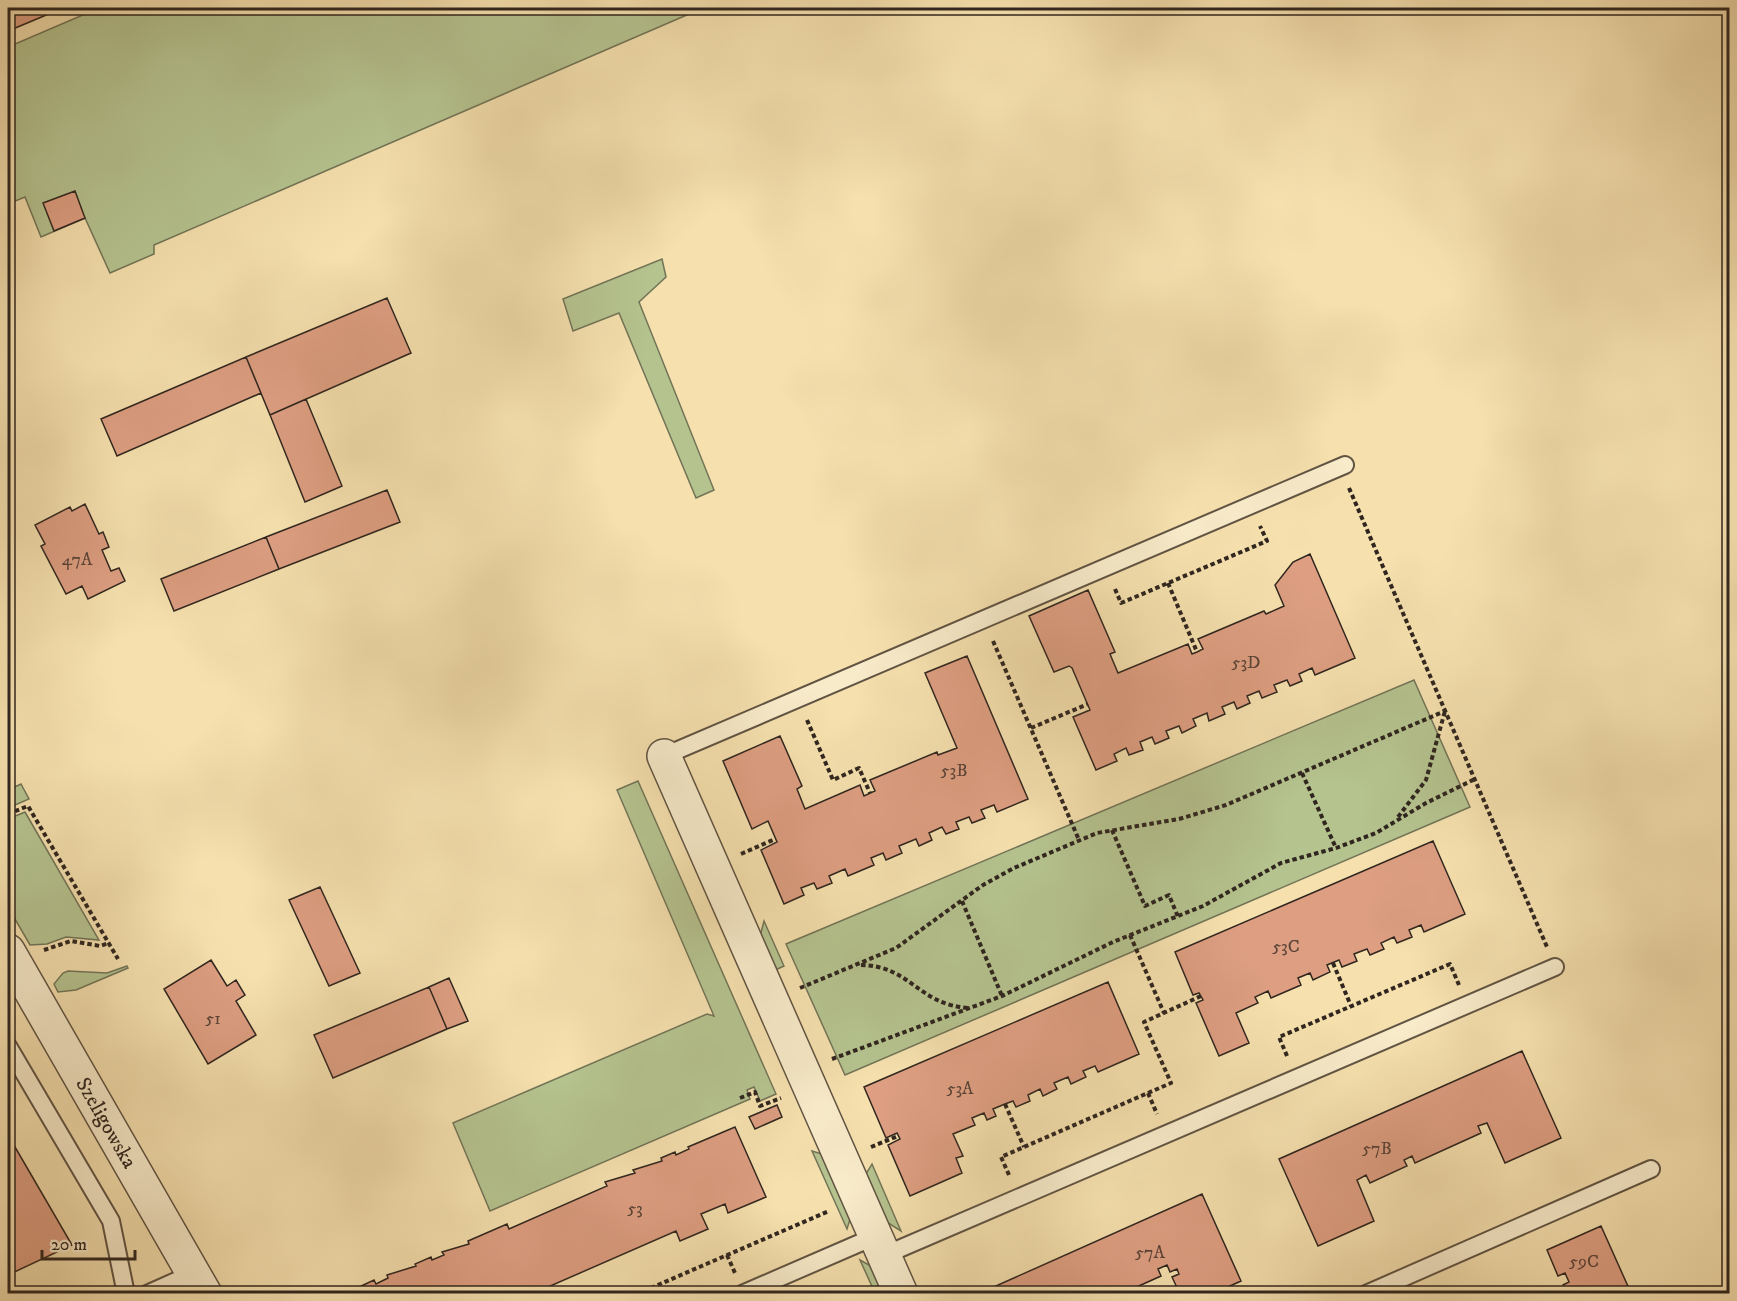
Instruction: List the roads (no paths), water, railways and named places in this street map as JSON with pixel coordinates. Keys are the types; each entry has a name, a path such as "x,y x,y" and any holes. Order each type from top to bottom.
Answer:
{"street":[{"path":"664,756 901,1293"},
{"name":"Szeligowska","path":"21,951 199,1283"}],"lane":[{"path":"664,756 1343,466"},
{"path":"742,1293 880,1246 1555,967"},
{"path":"8,1046 111,1221 126,1293"},
{"path":"1366,1293 1651,1169"},
{"path":"147,1293 199,1283"}]}
